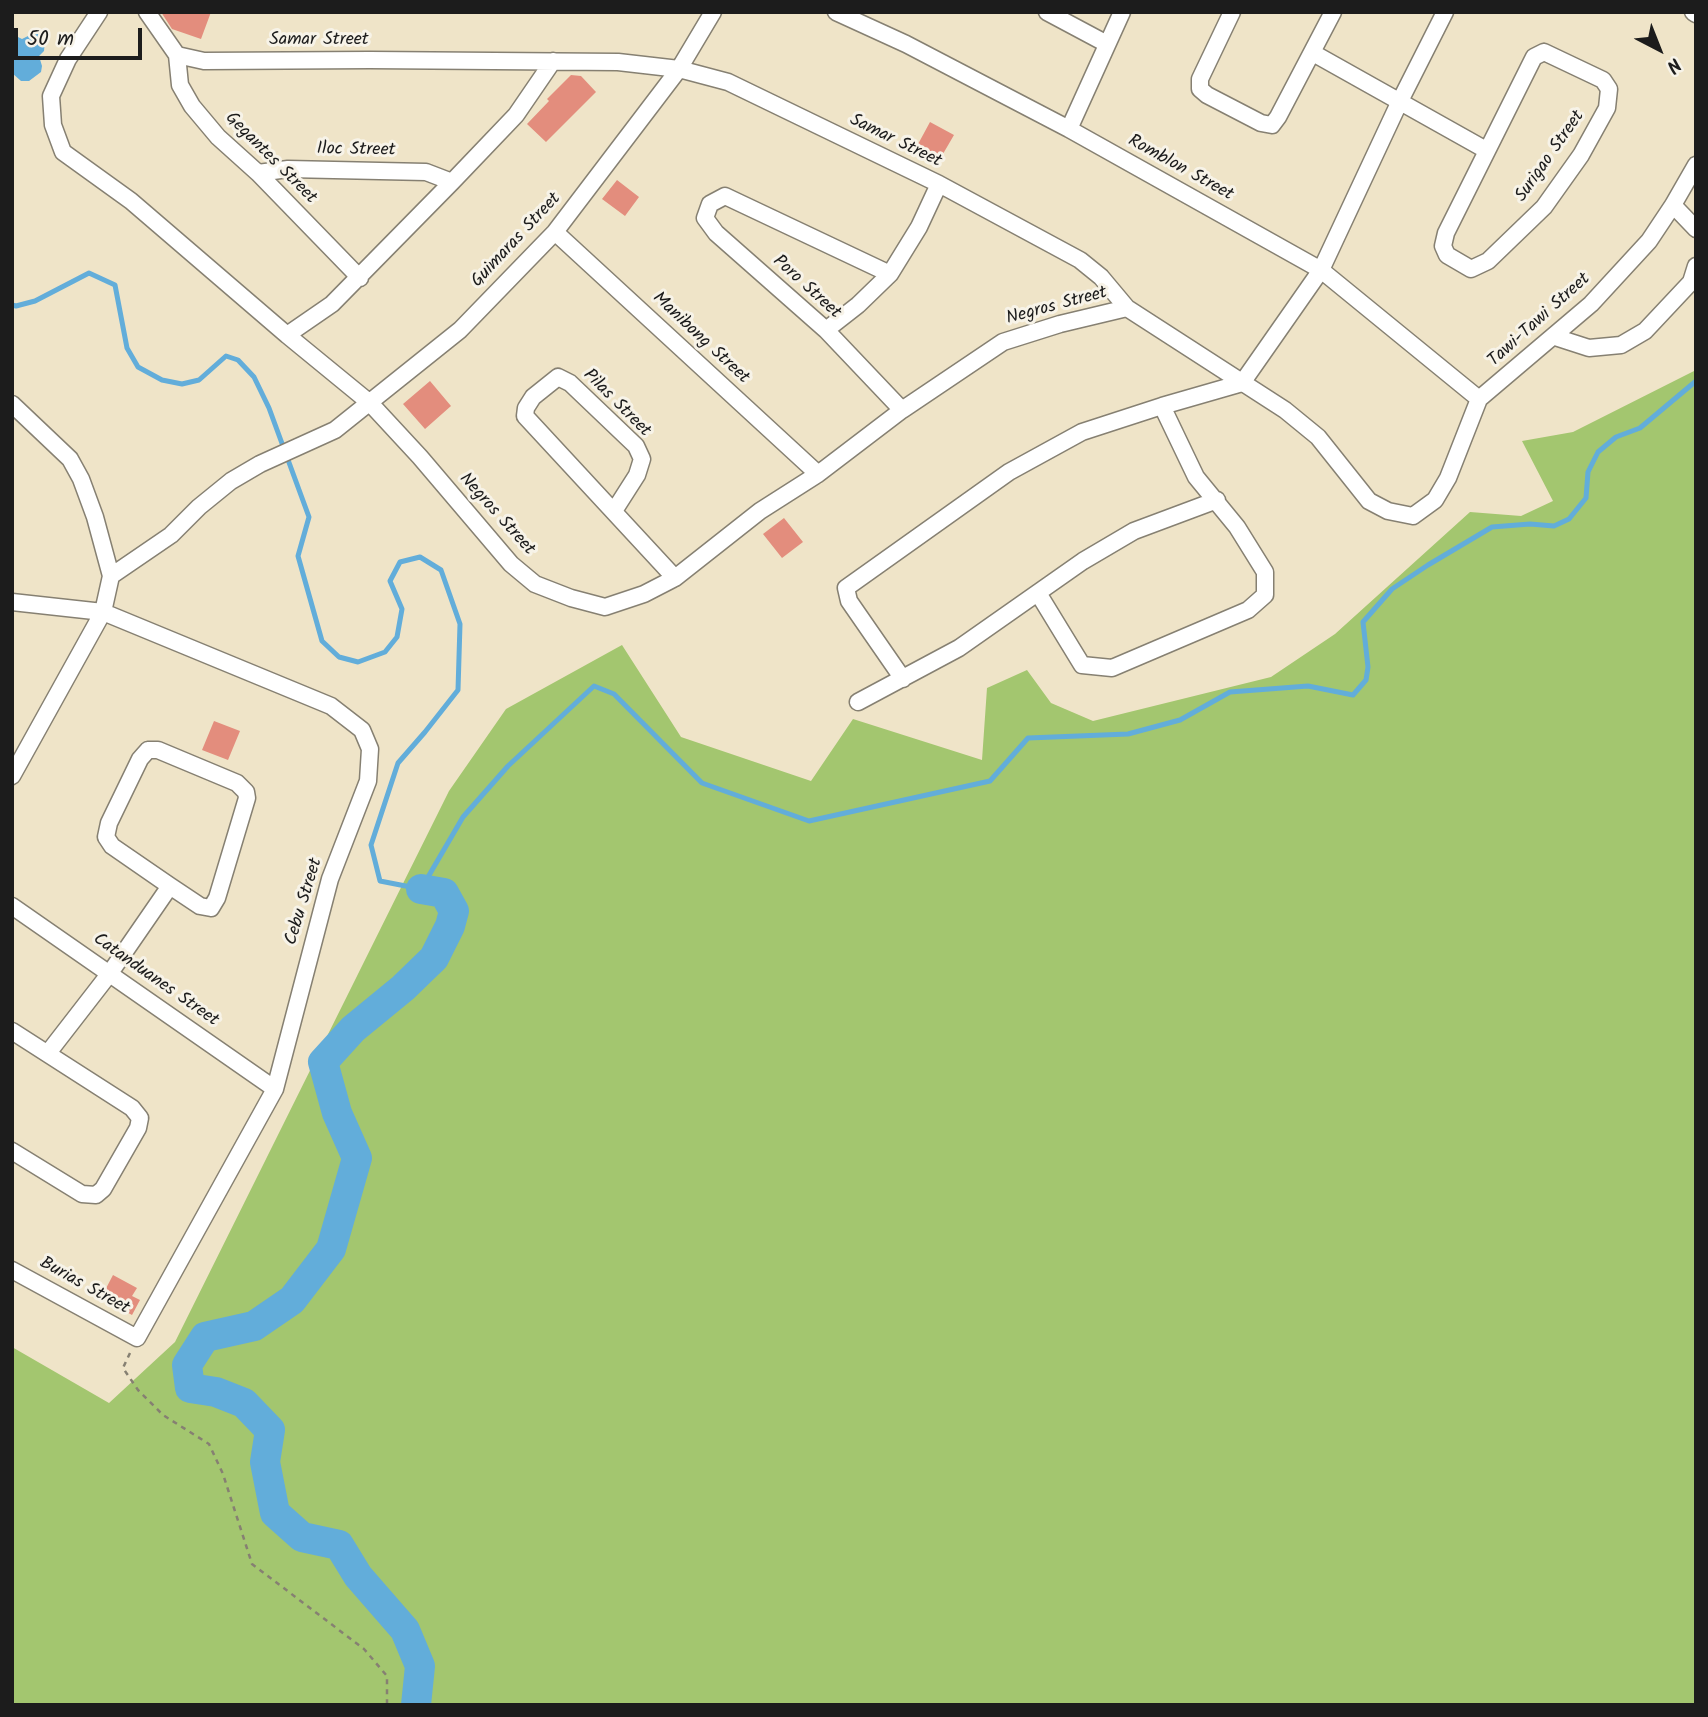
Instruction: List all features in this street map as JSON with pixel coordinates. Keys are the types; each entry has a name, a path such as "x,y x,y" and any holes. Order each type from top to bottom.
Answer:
{"street":[{"name":"Negros Street","path":"99,12 68,60 51,96 54,125 64,152 131,201 286,335 370,403 511,564 535,584 571,598 605,607 644,594 674,578 760,511 818,474 902,410 1003,342 1060,324 1127,308"},
{"path":"147,12 177,55"},
{"name":"Guimaras Street","path":"111,576 171,535 231,481 260,464 335,430 460,330 555,232 680,69 713,12"},
{"name":"Romblon Street","path":"836,12 906,44 1069,129 1321,270 1479,400"},
{"path":"1047,12 1107,44"},
{"path":"1069,129 1122,12"},
{"path":"1232,12 1200,79 1200,89 1261,123 1272,124 1333,12"},
{"path":"903,679 849,600 846,588 1009,472 1082,432 1242,383 1321,270 1400,101 1446,12"},
{"name":"Surigao Street","path":"1544,52 1603,80 1609,89 1607,108 1581,155 1544,207 1488,261 1471,269 1447,255 1443,246 1446,233 1486,150 1534,57 1544,52"},
{"path":"1313,53 1486,150"},
{"name":"Samar Street","path":"177,55 204,61 618,62 680,69 728,82 939,184 1080,260 1101,277 1127,308 1285,410 1318,437 1369,501 1388,512 1412,516 1436,500 1448,478 1479,400"},
{"name":"Gegantes Street","path":"177,55 180,85 192,106 218,136 258,173 360,278"},
{"path":"286,335 332,303 360,278 516,115 552,61"},
{"name":"Tawi-Tawi Street","path":"1479,400 1591,304 1640,250 1673,205 1696,165"},
{"name":"Iloc Street","path":"258,173 288,169 426,172 452,182"},
{"path":"826,330 858,305 890,274 919,227 939,184"},
{"name":"Poro Street","path":"890,274 725,197 710,204 705,218 716,233 826,330 902,410"},
{"path":"1673,205 1696,229"},
{"name":"Manibong Street","path":"555,232 818,474"},
{"path":"1555,337 1590,348 1620,345 1645,331 1691,282 1696,266"},
{"name":"Pilas Street","path":"614,511 637,475 642,459 636,446 627,437 570,383 558,377 533,397 526,408 525,416 674,578"},
{"path":"12,404 70,460 81,479 95,517 111,576 103,612 12,776"},
{"path":"1038,593 1082,665 1112,668 1248,610 1265,595 1265,572 1217,500 1196,477 1162,406"},
{"path":"858,702 959,648 1083,561 1134,531 1217,500"},
{"name":"Cebu Street","path":"12,602 103,612 331,706 362,730 370,749 368,781 330,879 275,1089 137,1338"},
{"path":"148,750 158,750 237,783 246,792 247,798 217,898 211,908 200,906 170,886 111,846 106,838 109,823 140,759 148,750"},
{"path":"48,1053 110,973 170,886"},
{"name":"Catanduanes Street","path":"12,906 275,1089"},
{"path":"12,1031 132,1108 141,1118 103,1189 96,1195 82,1194 12,1151"},
{"name":"Burias Street","path":"12,1270 137,1338"}],"path":[{"path":"137,1338 123,1367 138,1390 163,1415 209,1444 223,1474 252,1564 364,1649 387,1676 387,1705"}],"green space":[{"path":"1696,370 1696,1705 12,1705 12,1347 109,1403 175,1342 449,791 506,709 622,645 681,737 811,781 853,719 982,760 987,688 1027,670 1051,703 1093,721 1271,677 1335,634 1470,512 1521,516 1553,501 1522,441 1573,432"}],"water":[{"path":"36,32 45,40 44,51 39,56 41,72 29,81 21,81 12,73 12,34 22,39"}],"building":[{"path":"161,12 211,12 201,39 172,29"},
{"path":"571,75 581,76 596,92 546,142 527,124"},
{"path":"930,122 954,135 940,159 917,146"},
{"path":"617,180 639,197 625,216 602,199"},
{"path":"430,381 451,406 425,429 403,404"},
{"path":"784,518 803,542 782,558 763,534"},
{"path":"214,721 240,731 228,760 202,750"},
{"path":"113,1275 137,1288 132,1296 140,1300 132,1315 101,1298"}],"waterway":[{"path":"12,305 35,301 89,273 115,285 127,348 138,367 162,380 182,384 199,380 226,356 238,360 254,377 269,408 309,517 298,556 322,641 339,657 358,662 385,652 397,637 402,609 390,581 400,562 420,557 441,570 460,624 458,690 398,763 371,845 380,881 421,889 463,817 508,766 594,686 614,694 702,783 809,821 990,781 1028,738 1128,734 1180,720 1230,692 1308,686 1353,695 1366,680 1368,667 1363,622 1392,589 1492,527 1530,524 1554,526 1569,519 1586,498 1588,472 1598,452 1616,437 1640,428 1696,381"},
{"path":"416,1705 420,1666 405,1630 358,1576 339,1545 302,1537 275,1513 265,1462 270,1430 244,1403 216,1392 190,1388 187,1365 205,1337 254,1326 292,1300 331,1249 357,1158 337,1113 323,1062 353,1029 403,988 434,958 450,926 454,911 444,893 421,889"}]}
